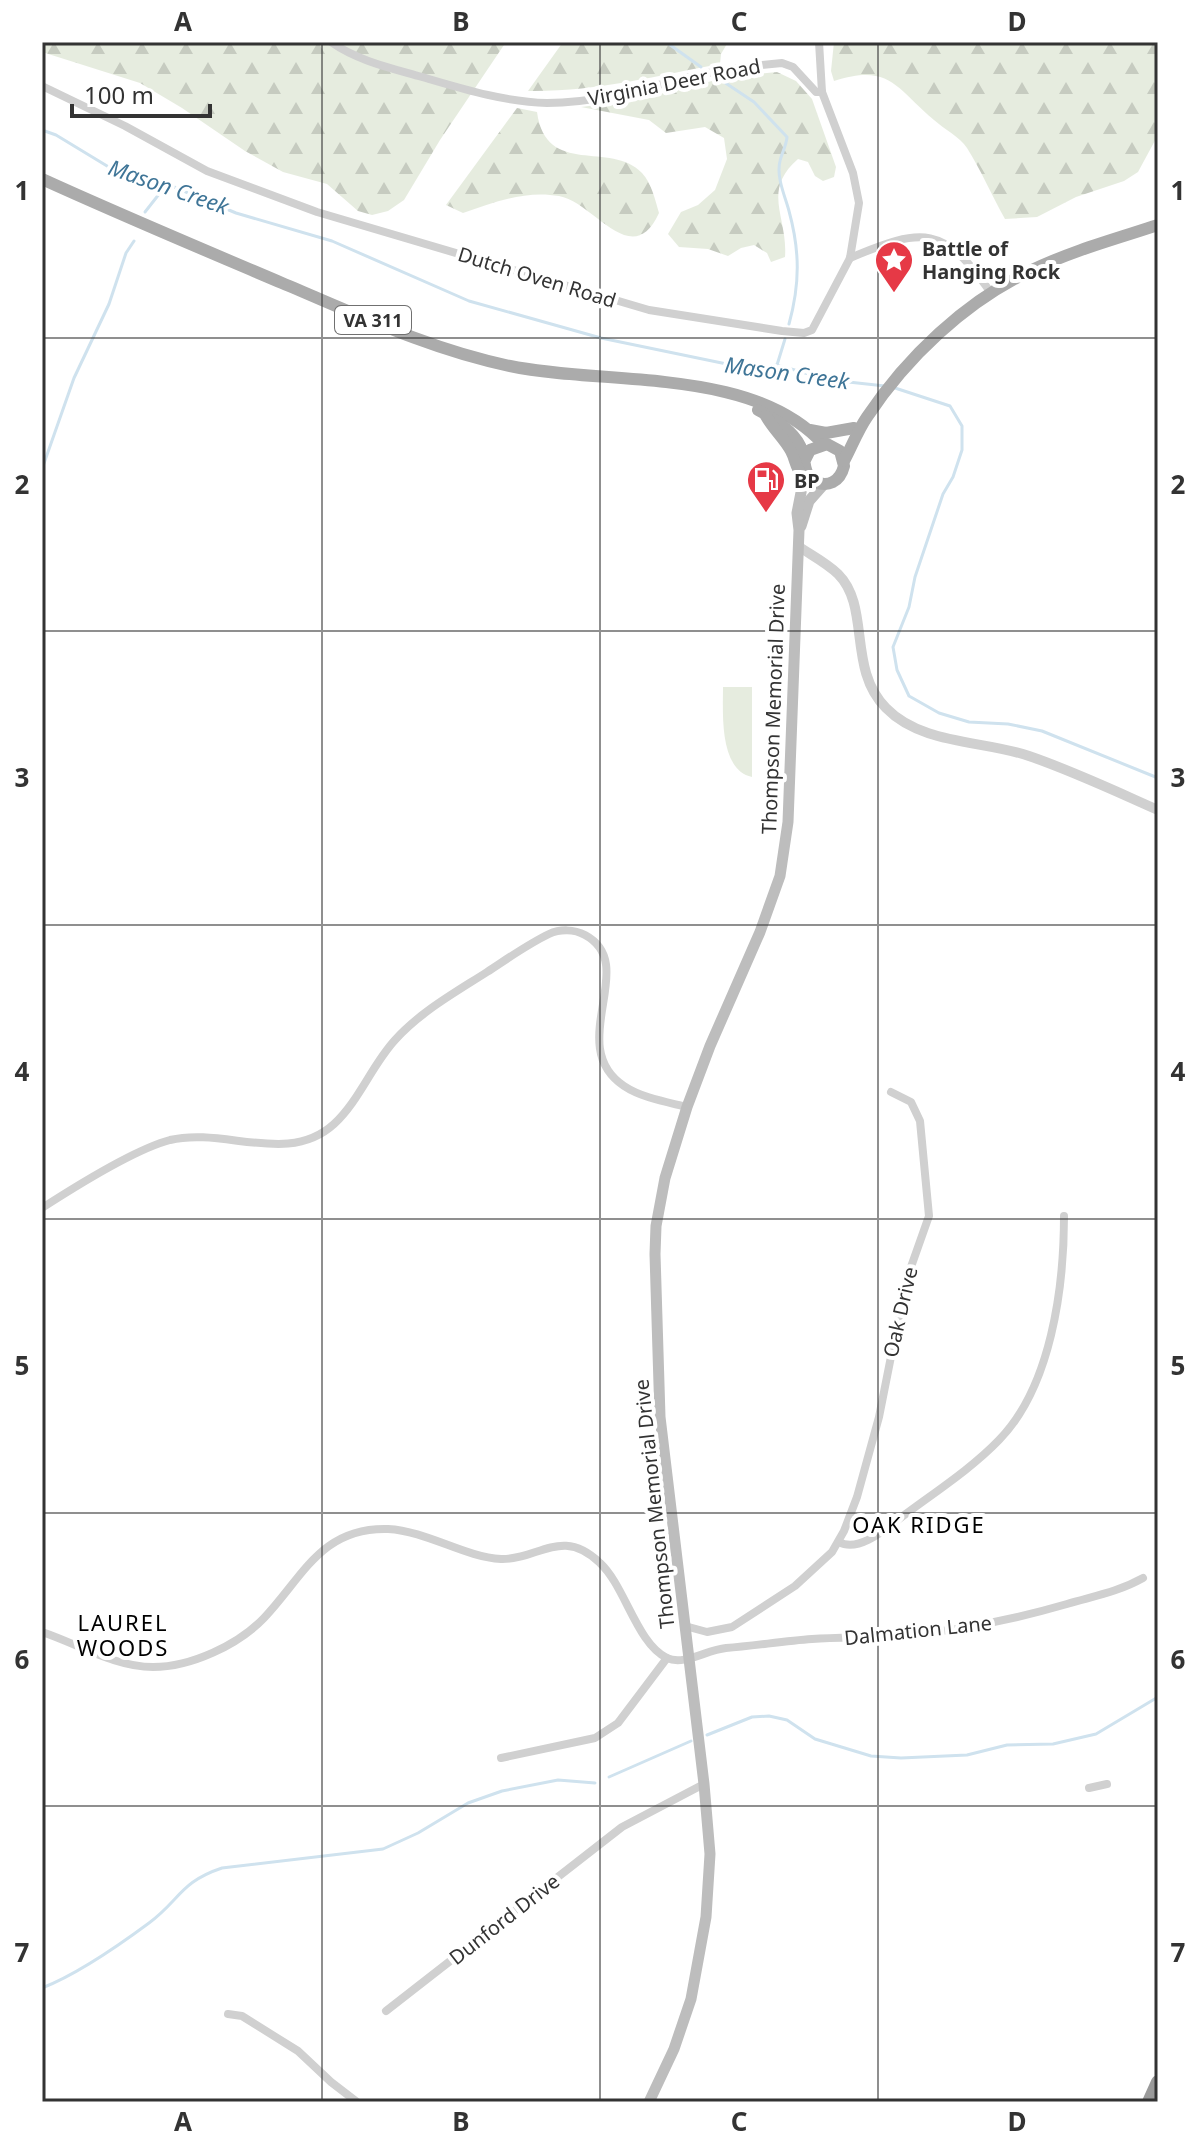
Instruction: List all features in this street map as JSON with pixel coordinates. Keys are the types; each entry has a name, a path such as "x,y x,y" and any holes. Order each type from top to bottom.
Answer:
{"highway":[{"path":"1149,2102 1158,2082"}],"main road":[{"name":"VA 311","path":"42,179 157,231 434,344 513,367 663,380 723,393 754,401 810,430 827,444"},
{"path":"868,415 844,461 839,478 824,484 813,481 804,470 810,450 854,428 911,362 959,317 991,293 1052,261 1158,225"},
{"name":"VA 311","path":"723,393 764,413 791,452 797,471 804,470"},
{"path":"810,430 826,433 854,428"},
{"path":"827,444 840,451 844,461"},
{"name":"Thompson Memorial Drive","path":"649,2102 685,2018 702,1948 709,1883 704,1784 660,1417 655,1254 660,1198 687,1107 766,918 783,863 788,822 799,530 797,513 804,470"},
{"name":"Thompson Memorial Drive","path":"799,530 809,501 824,484"}],"street":[{"name":"Virginia Deer Road","path":"331,42 354,56 385,66 487,95 520,100 569,102 625,94 706,73 782,63 793,67 816,92 822,92"},
{"path":"819,42 822,92 859,195 850,258"},
{"name":"Dutch Oven Road","path":"42,86 236,183 317,212 649,310 779,331 808,332 812,330 850,258"},
{"path":"850,258 902,238 938,240 958,251 991,293"},
{"path":"798,546 837,573 844,582 855,609 864,670 877,697 894,716 935,735 1027,755 1158,810"},
{"path":"42,1208 131,1158 171,1140 211,1136 276,1145 306,1140 325,1131 342,1116 385,1051 415,1021 514,954 560,931 586,935 605,958 607,974 597,1033 607,1070 632,1091 687,1107"},
{"name":"Oak Drive","path":"685,1626 707,1632 743,1621 825,1561 839,1542 868,1462 900,1304 929,1216 920,1121 911,1102 891,1092"},
{"path":"839,1542 857,1545 893,1524 983,1455 1008,1430 1037,1381 1048,1347 1064,1216"},
{"path":"42,1632 130,1664 151,1667 179,1664 215,1651 256,1626 310,1561 337,1540 355,1533 386,1529 430,1538 498,1559 559,1546 588,1553 609,1572 650,1643 667,1658 618,1723 608,1731 595,1738 501,1758"},
{"name":"Dalmation Lane","path":"667,1658 675,1661 690,1659 707,1650 723,1648 811,1639 901,1636 972,1626 1112,1594 1143,1578"},
{"name":"Dunford Drive","path":"386,2011 622,1827 704,1784"},
{"path":"1089,1788 1107,1784"},
{"path":"228,2014 242,2016 298,2051 357,2102"}],"green space":[{"path":"42,42 506,42 404,200 388,211 372,215 358,211 327,184 283,172 245,151 140,83 42,52"},
{"path":"563,42 728,42 721,54 720,64 601,86 528,91"},
{"path":"834,42 1158,42 1158,135 1138,172 1124,181 1076,197 1037,217 1005,219 964,144 900,89 880,77 868,75 834,81 831,71"},
{"path":"777,72 796,81 812,99 836,167 834,177 823,181 815,176 808,162 798,159 787,171 778,194 785,257 771,262 767,253 754,245 728,256 708,249 679,247 668,234 681,212 698,205 715,190 727,159 724,138 705,127 666,133 649,120 581,107 636,100 728,77"},
{"path":"517,108 537,112 543,132 553,145 566,152 614,159 642,173 651,187 659,213 648,229 637,236 625,235 586,209 559,196 522,196 463,213 446,205"},
{"path":"723,687 752,687 752,777 741,772 728,752 723,725"}],"waterway":[{"path":"666,42 701,67"},
{"path":"718,78 754,102 787,137 779,173 797,254 795,295 789,324"},
{"name":"Mason Creek","path":"42,130 56,135 112,169 167,184 236,213 332,241 469,301 601,338 746,368 777,365 830,380 885,386"},
{"path":"145,212 167,184"},
{"path":"42,469 74,378 109,304 126,253 134,241"},
{"path":"777,365 785,339"},
{"name":"Mason Creek","path":"892,387 950,406 962,426 962,450 953,477 943,494 915,577 909,607 893,647 897,670 909,696 939,713 969,722 1008,724 1042,731 1158,778"},
{"path":"707,1735 752,1717 769,1716 787,1720 815,1739 871,1756 967,1755 1007,1745 1053,1744 1096,1734 1158,1697"},
{"path":"609,1777 691,1741"},
{"path":"42,1988 70,1975 137,1932 189,1885 208,1873 222,1868 383,1849 418,1833 468,1803 502,1791 558,1780 595,1783"}],"place":[{"name":"Battle of Hanging Rock","path":"894,294"},
{"name":"BP","path":"766,514"}],"district":[{"name":"OAK RIDGE","path":"919,1524"},
{"name":"LAUREL WOODS","path":"123,1634"}]}
